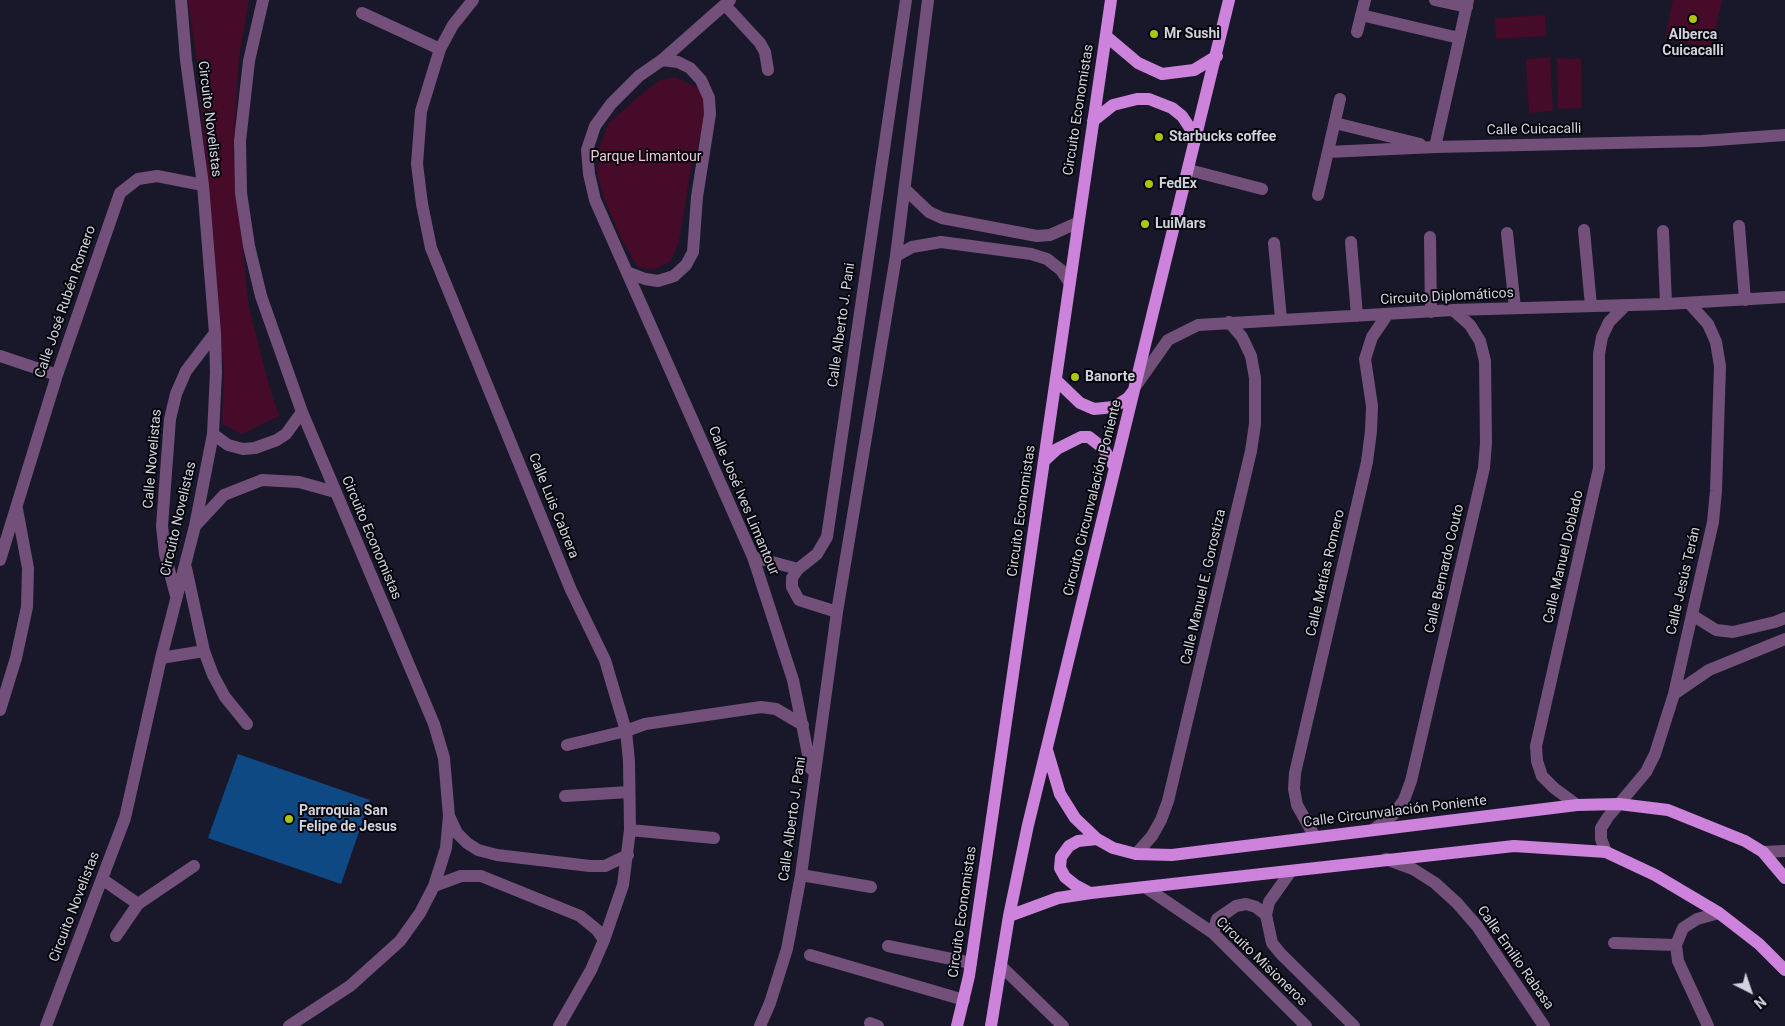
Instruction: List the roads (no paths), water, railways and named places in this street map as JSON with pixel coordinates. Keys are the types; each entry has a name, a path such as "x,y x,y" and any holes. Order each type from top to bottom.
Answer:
{"main road":[{"name":"Circuito Economistas","path":"957,1026 971,963 1110,0"},
{"name":"Circuito Circunvalación Poniente","path":"1009,916 1114,466 1137,384 1230,0"},
{"path":"1106,36 1138,63 1162,74 1194,70 1217,56"},
{"path":"1093,121 1113,105 1136,99 1149,99 1172,108 1182,116 1196,137"},
{"path":"1056,380 1087,407 1100,410 1121,403 1128,398 1137,384"},
{"path":"1045,460 1057,449 1081,437 1088,438 1103,448 1114,466"},
{"name":"Calle Circunvalación Poniente","path":"1047,748 1060,794 1075,818 1097,839 1114,848 1136,854 1172,855 1577,805 1619,804 1668,810 1745,841 1763,852 1785,878"},
{"path":"1091,893 1075,886 1065,877 1060,868 1061,857 1068,846 1078,841 1097,839"},
{"path":"991,1026 1009,916 1058,898 1386,859 1514,846 1606,852 1655,876 1719,913 1759,944 1785,970"}],"street":[{"name":"Circuito Novelistas","path":"46,1026 125,818 161,658 186,566 213,434 216,372 214,333 203,186 186,60 181,0"},
{"name":"Circuito Economistas","path":"263,0 248,70 240,140 241,193 249,246 259,288 302,412 434,724 444,758 449,816 446,848 434,886 420,913 387,954 350,986 289,1026"},
{"name":"Calle Luis Cabrera","path":"473,0 453,25 440,49 422,111 417,164 422,204 431,248 571,590 605,660 626,731 630,792 630,830 628,855 622,885 604,940 575,1000 559,1026"},
{"name":"Calle Alberto J. Pani","path":"798,569 817,554 827,537 906,0"},
{"name":"Calle Alberto J. Pani","path":"760,1026 770,1003 787,949 801,875 837,612 906,190 928,0"},
{"path":"1357,32 1365,0"},
{"path":"1435,0 1468,4 1435,147"},
{"path":"728,2 760,43 765,52 768,70"},
{"name":"Calle José Ives Limantour","path":"728,2 662,60 639,76 611,104 595,126 586,150 595,200 753,557 793,680 813,779"},
{"path":"362,13 440,49"},
{"path":"1361,15 1459,38"},
{"path":"627,272 645,279 658,281 674,276 686,265 693,252 697,197 710,114 709,98 700,80 690,68 678,62 662,60"},
{"path":"1318,195 1340,99"},
{"path":"1335,123 1435,147"},
{"name":"Calle Cuicacalli","path":"1435,147 1702,141 1785,135"},
{"path":"1328,152 1435,147"},
{"path":"1189,170 1262,189"},
{"name":"Calle José Rubén Romero","path":"0,560 57,375 120,193 138,179 158,176 203,186"},
{"path":"906,190 929,212 942,218 1037,236 1050,235 1077,223"},
{"path":"1739,226 1745,300"},
{"path":"1584,230 1591,306"},
{"path":"1663,231 1666,304"},
{"path":"1507,233 1515,308"},
{"path":"1430,237 1431,312"},
{"path":"896,256 912,247 941,242 1031,254 1048,259 1061,270 1068,282"},
{"path":"1351,242 1357,316"},
{"path":"1274,243 1281,319"},
{"name":"Circuito Diplomáticos","path":"1137,384 1168,340 1198,325 1453,310 1666,304 1785,297"},
{"name":"Calle Jesús Terán","path":"1606,852 1601,839 1601,828 1646,772 1652,760 1674,694 1713,522 1716,491 1720,366 1716,342 1708,324 1689,303"},
{"name":"Calle Manuel Doblado","path":"1577,805 1554,788 1542,776 1537,761 1536,746 1599,468 1599,354 1602,336 1609,322 1626,305"},
{"name":"Calle Bernardo Couto","path":"1374,829 1393,815 1404,800 1411,781 1484,468 1486,442 1485,361 1480,341 1470,325 1453,310"},
{"name":"Calle Matías Romero","path":"1314,837 1297,805 1294,789 1296,773 1366,462 1371,431 1372,406 1365,359 1372,337 1388,315"},
{"name":"Calle Manuel E. Gorostiza","path":"1136,854 1152,836 1162,820 1168,801 1251,451 1255,424 1255,378 1251,356 1242,338 1229,322"},
{"name":"Calle Novelistas","path":"177,597 165,554 162,526 170,419 176,394 186,371 214,333"},
{"path":"0,356 57,375"},
{"path":"213,434 228,445 243,449 255,448 277,440 286,434 302,412"},
{"path":"195,526 224,494 262,480 280,479 299,482 335,492"},
{"name":"Calle José Rubén Romero","path":"0,710 16,658 27,607 28,568 16,506"},
{"path":"753,557 798,569 792,578 792,587 800,600 837,612"},
{"path":"186,566 204,651 213,676 225,697 247,724"},
{"path":"1692,615 1716,630 1733,632 1785,618"},
{"path":"1674,694 1709,670 1785,639"},
{"path":"161,658 204,651"},
{"path":"567,745 626,731 645,724 761,707 776,709 803,725"},
{"path":"565,796 630,792"},
{"path":"449,816 457,833 467,843 478,850 498,855 590,866 605,866 628,855"},
{"path":"630,830 714,838"},
{"path":"1763,852 1785,851"},
{"name":"Calle Emilio Rabasa","path":"1386,859 1436,883 1457,903 1477,926 1544,1026"},
{"path":"116,936 138,904 194,866"},
{"path":"1291,871 1273,895 1266,915 1272,943 1280,954 1354,1026"},
{"path":"434,886 461,876 472,874 481,876 580,916 589,922 604,940"},
{"path":"801,875 871,887"},
{"path":"102,879 138,904"},
{"name":"Circuito Misioneros","path":"1145,887 1213,934 1306,1026"},
{"path":"1213,934 1217,920 1236,906 1246,904 1256,907 1266,915"},
{"path":"1708,1026 1678,961 1676,945 1683,928 1697,919 1719,913"},
{"path":"1614,943 1676,945"},
{"path":"888,946 971,963"},
{"path":"810,955 964,1000"},
{"path":"1001,966 1064,1026"}],"place":[{"name":"Alberca Cuicacalli","path":"1693,19"},
{"name":"Mr Sushi","path":"1154,34"},
{"name":"Starbucks coffee","path":"1159,137"},
{"name":"FedEx","path":"1149,184"},
{"name":"LuiMars","path":"1145,224"},
{"name":"Banorte","path":"1075,377"},
{"name":"Parroquia San Felipe de Jesus","path":"289,819"}],"park label":[{"name":"Parque Limantour","path":"646,157"}]}
